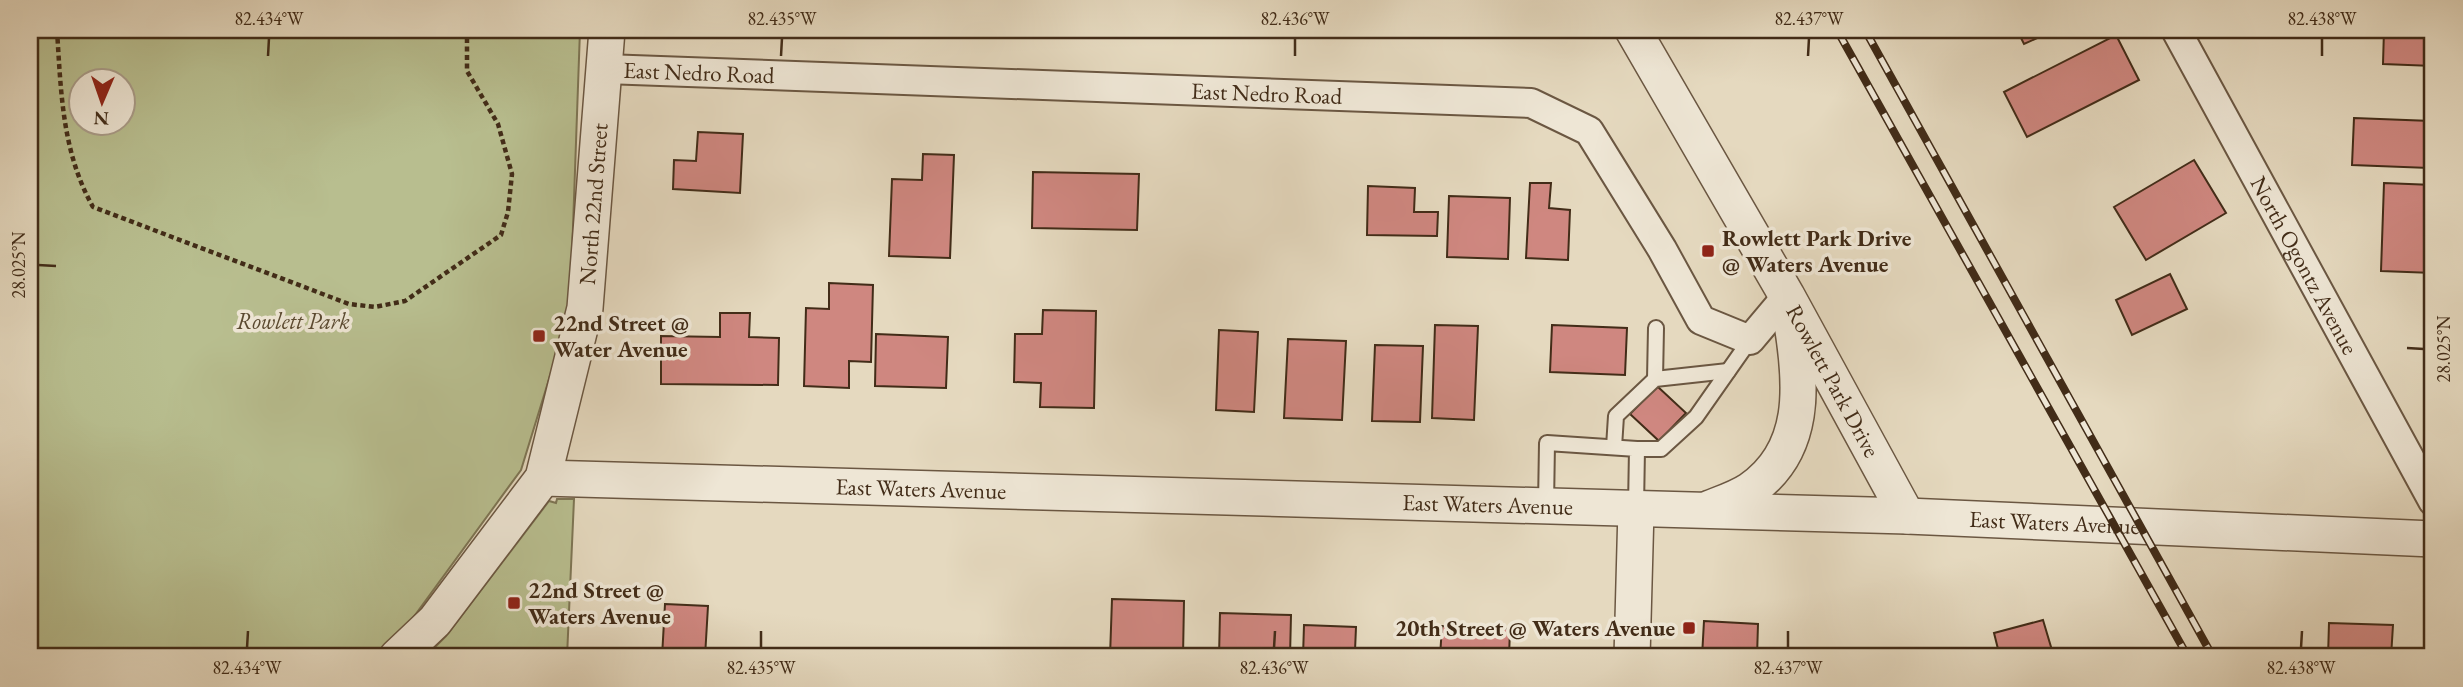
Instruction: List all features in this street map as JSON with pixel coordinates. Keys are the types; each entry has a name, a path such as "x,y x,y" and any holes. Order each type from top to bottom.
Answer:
{"street":[{"name":"North 22nd Street","path":"397,657 435,621 543,478 585,308 607,30"},
{"name":"Rowlett Park Drive","path":"1633,30 1787,296 1907,516"},
{"name":"North Ogontz Avenue","path":"2176,30 2433,501"},
{"name":"East Nedro Road","path":"605,69 1531,103 1589,131 1662,249 1701,320 1750,340"},
{"path":"1750,340 1787,296"},
{"path":"1705,510 1748,492 1772,472 1787,449 1798,416 1800,370 1787,296"},
{"name":"East Waters Avenue","path":"543,478 1907,516 2433,539"},
{"path":"1632,657 1636,509"}],"lane":[{"path":"1655,379 1656,328"},
{"path":"1546,506 1547,443 1661,449 1696,417 1750,340"},
{"path":"1614,447 1616,416 1655,379 1728,371"},
{"path":"1636,509 1637,449"},
{"path":"30,601 30,618"}],"path":[{"path":"58,30 63,117 78,179 93,207 349,304 375,307 405,301 501,235 508,212 512,174 498,124 467,71 467,30"}],"green space":[{"name":"Rowlett Park","path":"30,30 580,30 570,311 521,470 399,637 376,657 30,657"},
{"path":"557,499 574,499 567,657 425,657 446,636 549,501 556,503"}],"building":[{"path":"2017,30 2055,30 2024,44"},
{"path":"2384,30 2433,30 2433,66 2383,64"},
{"path":"2116,35 2139,80 2027,137 2004,92"},
{"path":"2354,118 2431,121 2429,168 2352,165"},
{"path":"698,132 743,134 740,193 673,189 674,160 696,161"},
{"path":"923,154 954,155 950,258 889,256 892,179 922,180"},
{"path":"2194,160 2226,213 2146,260 2114,207"},
{"path":"1033,172 1139,174 1137,230 1032,228"},
{"path":"1530,183 1551,183 1549,208 1570,210 1568,260 1526,258"},
{"path":"2384,183 2433,185 2433,273 2381,271"},
{"path":"1368,186 1415,188 1414,212 1438,212 1437,236 1367,235"},
{"path":"1449,196 1510,198 1508,259 1447,257"},
{"path":"2170,274 2187,309 2132,335 2116,300"},
{"path":"829,283 873,285 871,362 849,361 849,388 804,386 806,308 829,309"},
{"path":"1043,310 1096,311 1094,408 1040,407 1041,383 1014,382 1015,334 1042,334"},
{"path":"720,313 750,313 749,337 779,338 778,385 661,384 661,336 720,337"},
{"path":"1435,325 1478,326 1474,420 1432,418"},
{"path":"1552,325 1627,328 1625,375 1550,372"},
{"path":"1219,330 1258,332 1254,412 1216,410"},
{"path":"876,334 948,337 946,388 875,386"},
{"path":"1288,339 1346,341 1342,420 1284,418"},
{"path":"1375,345 1423,346 1420,422 1372,421"},
{"path":"1657,386 1686,413 1659,441 1630,414"},
{"path":"1112,599 1184,601 1183,657 1110,657"},
{"path":"665,604 708,606 705,657 662,657"},
{"path":"1220,613 1291,615 1290,657 1219,657"},
{"path":"2043,620 2054,657 2000,657 1994,633"},
{"path":"1704,621 1758,624 1757,657 1702,657"},
{"path":"2329,623 2393,625 2391,657 2328,657"},
{"path":"1304,625 1356,627 1355,651 1381,651 1381,657 1303,657"},
{"path":"1442,626 1510,629 1509,657 1440,657"}],"railway":[{"path":"1837,30 2188,657"},
{"path":"1865,30 2213,657"}],"place":[{"name":"Rowlett Park Drive @ Waters Avenue","path":"1708,251"},
{"name":"22nd Street @ Water Avenue","path":"539,336"},
{"name":"22nd Street @ Waters Avenue","path":"514,603"},
{"name":"20th Street @ Waters Avenue","path":"1689,628"}]}
